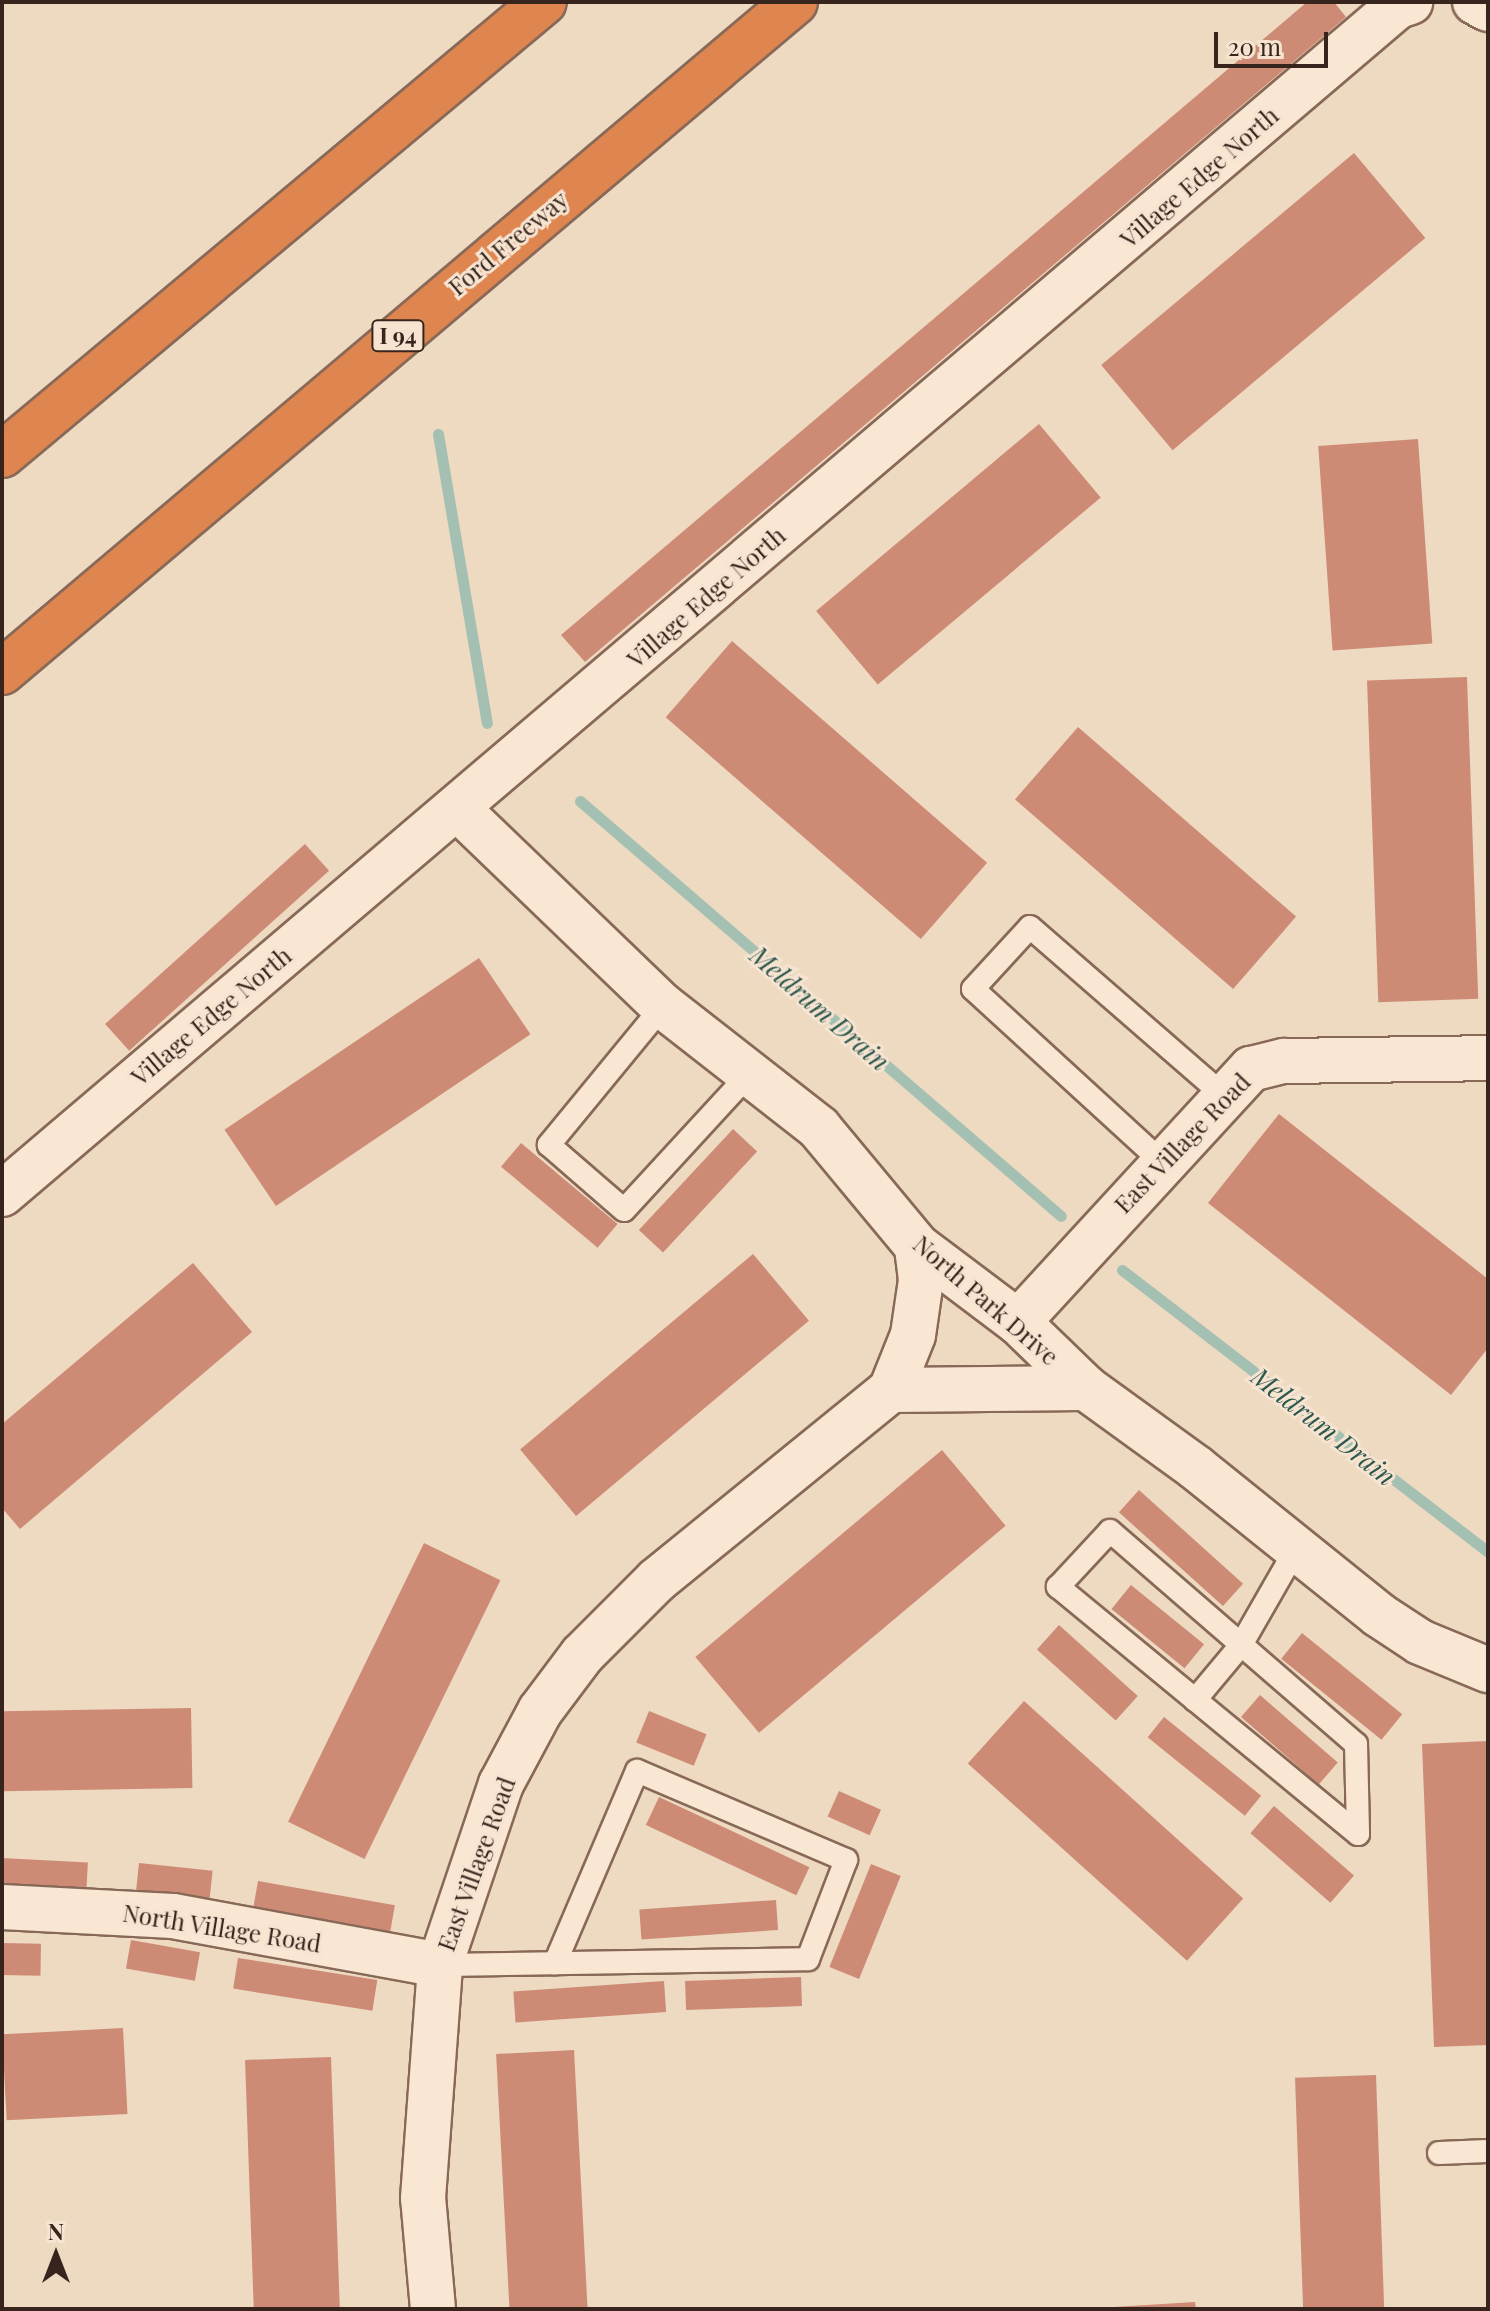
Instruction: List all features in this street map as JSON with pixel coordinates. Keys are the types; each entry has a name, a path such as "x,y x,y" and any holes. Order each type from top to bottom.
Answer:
{"highway":[{"path":"2,455 544,2"},
{"name":"Ford Freeway","path":"2,672 795,2"}],"street":[{"name":"Village Edge North","path":"2,1194 1398,6 1410,2"},
{"path":"1475,2 1488,9"},
{"name":"North Park Drive","path":"458,809 663,1006 819,1128 917,1246 1018,1322 1086,1388 1195,1467 1296,1549 1420,1642 1488,1670"},
{"name":"East Village Road","path":"1018,1322 1223,1095 1251,1069 1284,1061 1488,1058"},
{"name":"East Village Road","path":"433,2309 423,2198 440,1965 501,1784 540,1711 582,1655 657,1580 891,1390 913,1335 921,1280 917,1246"},
{"path":"891,1390 1086,1388"},
{"name":"North Village Road","path":"2,1907 173,1916 440,1965"}],"lane":[{"path":"1162,1162 973,989 1030,927 1223,1095"},
{"path":"663,1006 549,1145 624,1210 750,1073"},
{"path":"1110,1531 1241,1645 1356,1744 1358,1834 1058,1587 1110,1531"},
{"path":"1195,1700 1241,1645 1296,1549"},
{"path":"440,1965 808,1959 846,1860 637,1771 555,1963"},
{"path":"1439,2153 1488,2151"}],"building":[{"path":"1307,2 1334,2 1346,17 585,662 561,635"},
{"path":"1354,153 1425,238 1173,450 1101,365"},
{"path":"1039,424 1101,498 878,685 816,611"},
{"path":"1418,439 1432,644 1333,650 1318,446"},
{"path":"732,641 987,863 921,939 666,717"},
{"path":"1467,677 1478,999 1378,1002 1367,680"},
{"path":"1078,727 1296,917 1233,989 1015,799"},
{"path":"305,844 329,871 129,1051 105,1024"},
{"path":"479,958 530,1034 276,1206 224,1130"},
{"path":"1279,1114 1488,1279 1488,1348 1451,1395 1208,1203"},
{"path":"733,1129 757,1152 663,1252 639,1230"},
{"path":"521,1143 618,1224 598,1248 501,1167"},
{"path":"753,1254 809,1321 576,1516 520,1449"},
{"path":"193,1263 252,1332 20,1529 2,1508 2,1424"},
{"path":"942,1450 1006,1526 759,1733 695,1657"},
{"path":"1139,1490 1243,1584 1223,1606 1119,1512"},
{"path":"424,1543 500,1580 365,1859 288,1822"},
{"path":"1131,1585 1204,1644 1185,1668 1111,1609"},
{"path":"1059,1625 1138,1696 1116,1720 1037,1650"},
{"path":"1302,1633 1402,1714 1381,1740 1281,1659"},
{"path":"1260,1695 1338,1763 1319,1784 1241,1717"},
{"path":"1024,1701 1243,1898 1187,1961 968,1763"},
{"path":"191,1708 192,1788 3,1791 2,1711"},
{"path":"649,1711 706,1734 694,1766 636,1743"},
{"path":"1164,1717 1261,1796 1245,1816 1148,1737"},
{"path":"1488,1741 1488,2045 1434,2047 1422,1744"},
{"path":"839,1791 881,1810 870,1835 828,1817"},
{"path":"659,1797 809,1867 796,1895 646,1825"},
{"path":"1274,1806 1354,1876 1330,1903 1250,1833"},
{"path":"2,1858 88,1863 86,1891 2,1887"},
{"path":"139,1863 213,1871 209,1902 136,1894"},
{"path":"871,1864 901,1876 859,1979 829,1967"},
{"path":"258,1881 395,1905 390,1933 253,1909"},
{"path":"776,1900 778,1930 641,1939 639,1910"},
{"path":"131,1940 200,1952 195,1981 126,1969"},
{"path":"2,1943 41,1944 40,1976 2,1975"},
{"path":"238,1958 377,1980 372,2011 233,1989"},
{"path":"801,1977 802,2006 686,2010 685,1981"},
{"path":"664,1981 666,2012 516,2022 513,1992"},
{"path":"123,2028 128,2114 7,2120 2,2034"},
{"path":"574,2050 588,2309 509,2309 496,2054"},
{"path":"331,2057 340,2309 254,2309 245,2060"},
{"path":"1376,2075 1384,2309 1303,2309 1295,2078"},
{"path":"1195,2302 1196,2309 1114,2309 1114,2307"}],"waterway":[{"name":"Meldrum Drain","path":"438,434 487,723"},
{"name":"Meldrum Drain","path":"580,801 1061,1216"},
{"name":"Meldrum Drain","path":"1122,1270 1488,1552"}]}
